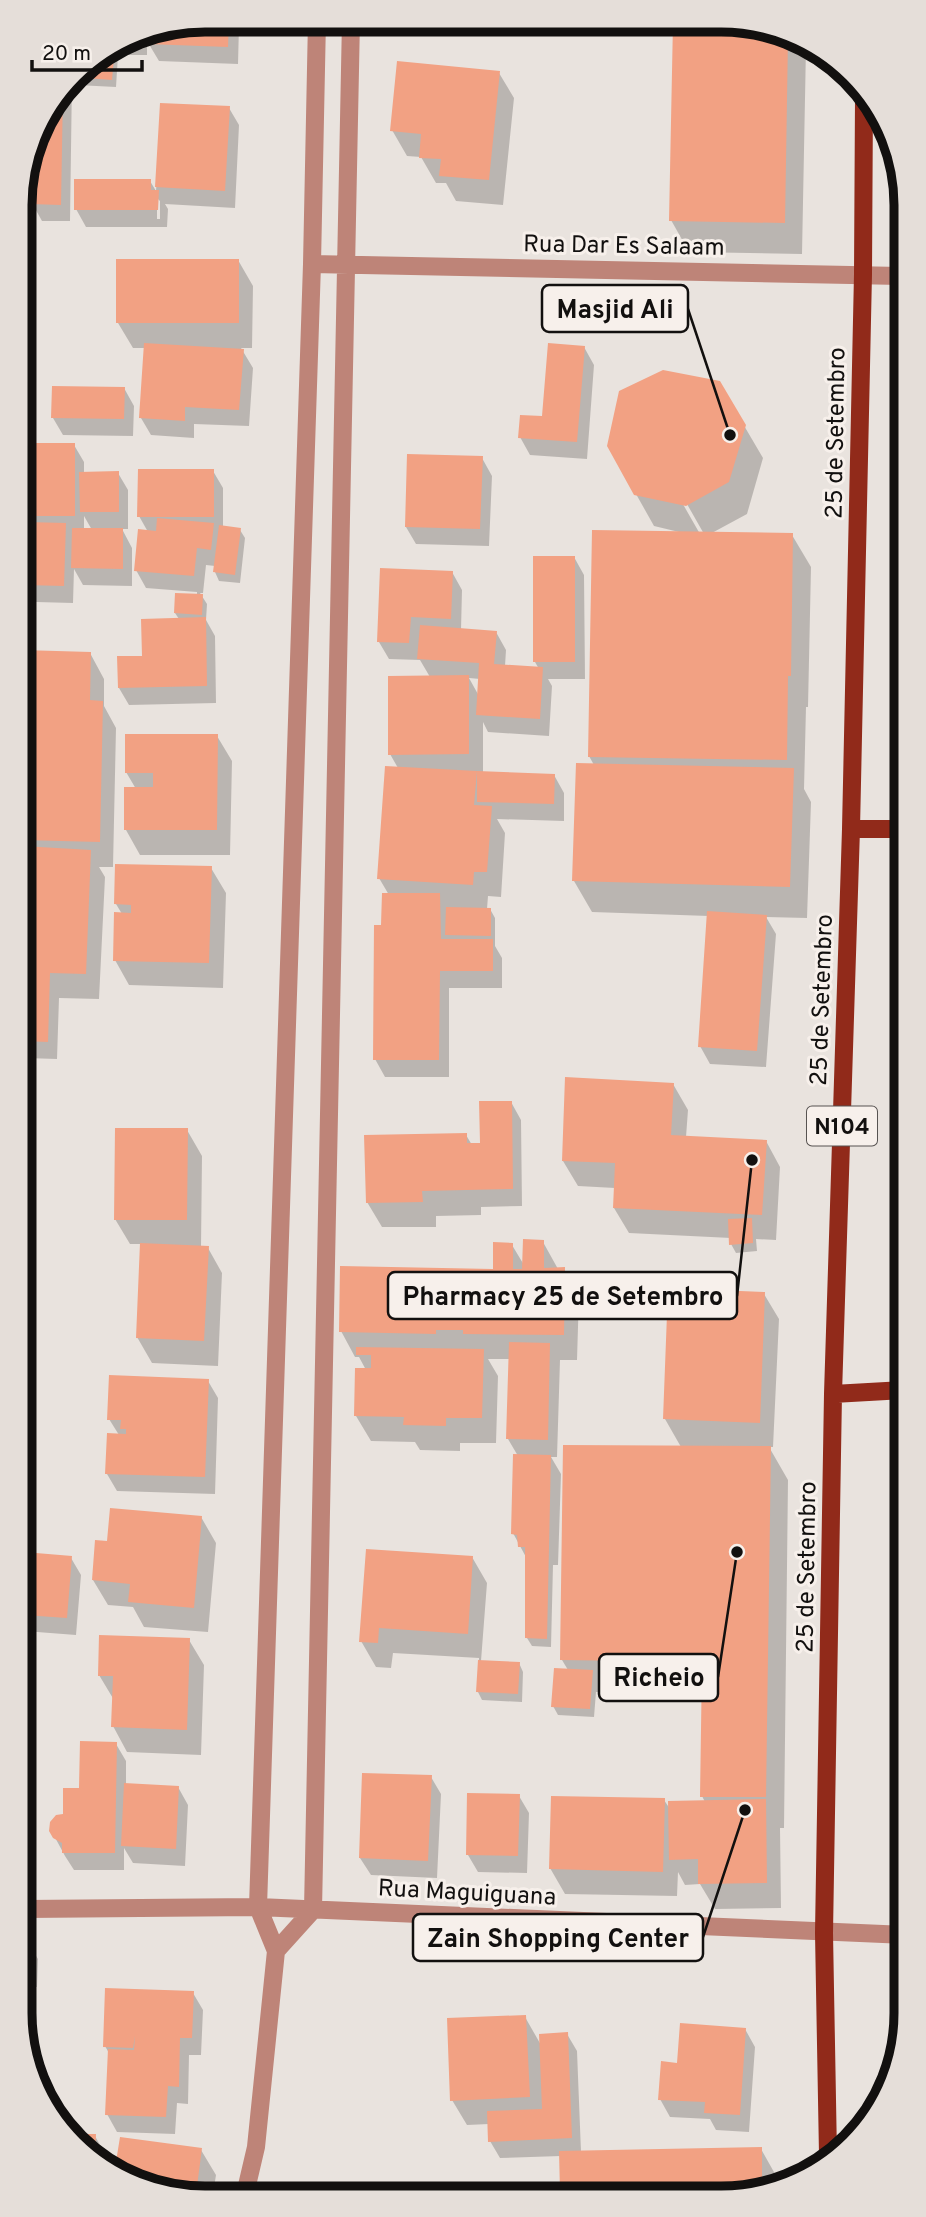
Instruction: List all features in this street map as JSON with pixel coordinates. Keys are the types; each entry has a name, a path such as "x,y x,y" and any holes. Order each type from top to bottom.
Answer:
{"main road":[{"name":"25 de Setembro","path":"828,2149 824,1933 833,1394 851,829 864,107"},
{"path":"851,829 894,829"},
{"path":"833,1394 894,1391"}],"street":[{"path":"247,2186 256,2147 276,1951 258,1906 312,264 317,32"},
{"path":"276,1951 313,1910 351,32"},
{"name":"Rua Dar Es Salaam","path":"312,264 894,276"},
{"name":"Rua Maguiguana","path":"32,1909 258,1906 894,1935"}],"building":[{"path":"229,32 228,47 147,44 159,37 182,33"},
{"path":"673,32 744,33 788,45 785,223 669,221"},
{"path":"114,58 112,80 86,78"},
{"path":"397,61 500,71 489,180 439,176 441,159 419,158 421,134 390,131"},
{"path":"160,103 230,106 225,191 155,187"},
{"path":"63,106 61,205 32,204 32,193 37,159 49,128"},
{"path":"74,179 151,179 151,190 159,190 158,210 74,210"},
{"path":"116,259 239,259 239,323 116,323"},
{"path":"144,343 244,349 239,410 185,407 185,421 139,418"},
{"path":"548,343 585,346 577,442 518,438 520,415 542,416"},
{"path":"663,370 720,381 746,425 729,482 686,506 634,495 607,446 619,391"},
{"path":"52,386 125,387 124,419 51,418"},
{"path":"32,443 75,443 75,516 32,516"},
{"path":"407,454 483,456 480,529 405,527"},
{"path":"138,469 214,469 214,517 137,517"},
{"path":"119,471 119,512 80,512 79,472"},
{"path":"157,518 214,523 211,550 197,548 194,576 134,571 138,529 156,531"},
{"path":"32,522 66,523 64,586 32,585"},
{"path":"219,525 241,528 235,575 213,572"},
{"path":"72,528 123,528 123,569 71,568"},
{"path":"592,530 793,533 787,760 588,757"},
{"path":"533,556 575,556 575,662 533,662"},
{"path":"380,568 453,571 451,619 411,617 409,643 377,642"},
{"path":"175,593 203,594 202,615 174,613"},
{"path":"206,617 207,686 118,688 117,656 142,656 141,619"},
{"path":"420,625 497,631 494,664 543,667 540,719 476,715 479,663 417,659"},
{"path":"32,650 91,652 90,700 103,701 100,842 32,840"},
{"path":"469,675 469,754 388,755 388,676"},
{"path":"125,734 218,734 217,830 124,830 124,787 153,787 153,773 125,773"},
{"path":"576,763 794,768 790,887 572,881"},
{"path":"385,766 477,771 474,805 492,806 487,872 474,872 473,885 377,879"},
{"path":"477,771 555,774 554,804 477,802"},
{"path":"32,847 91,850 86,974 50,973 48,1042 32,1041"},
{"path":"115,864 212,866 209,963 113,961 114,912 131,913 131,905 114,904"},
{"path":"382,893 440,893 441,939 493,939 493,971 440,971 439,1060 373,1060 374,925 381,925"},
{"path":"446,907 491,908 491,936 445,935"},
{"path":"707,911 767,915 757,1051 698,1047"},
{"path":"565,1077 674,1083 671,1135 767,1140 762,1215 613,1208 615,1163 562,1161"},
{"path":"479,1101 512,1101 513,1189 422,1191 423,1202 366,1203 364,1135 467,1133 467,1143 480,1143"},
{"path":"115,1128 188,1128 187,1220 114,1220"},
{"path":"752,1218 753,1243 729,1245 728,1219"},
{"path":"523,1239 544,1240 544,1268 565,1267 564,1335 463,1334 463,1330 436,1330 436,1334 339,1332 340,1266 493,1269 493,1242 513,1243 513,1269 522,1269"},
{"path":"140,1243 209,1246 204,1341 136,1338"},
{"path":"668,1288 765,1292 760,1423 663,1419"},
{"path":"509,1342 550,1343 548,1440 506,1439"},
{"path":"356,1347 484,1349 482,1418 446,1418 446,1426 403,1425 404,1417 354,1416 355,1368 371,1368 371,1355 356,1355"},
{"path":"109,1375 209,1379 205,1477 105,1474 107,1433 126,1434 126,1429 120,1429 121,1420 107,1420"},
{"path":"563,1445 771,1446 766,1797 700,1797 702,1662 560,1660"},
{"path":"513,1454 551,1455 547,1639 525,1638 525,1547 518,1547 517,1535 511,1534"},
{"path":"110,1508 202,1516 194,1608 128,1602 130,1584 92,1580 95,1540 107,1541"},
{"path":"366,1549 473,1556 468,1634 379,1628 378,1643 359,1642"},
{"path":"32,1553 72,1556 67,1618 32,1616"},
{"path":"99,1635 190,1638 187,1730 111,1727 113,1676 98,1676"},
{"path":"478,1660 520,1662 518,1694 476,1692"},
{"path":"554,1668 593,1670 590,1709 551,1707"},
{"path":"80,1741 117,1742 115,1853 62,1853 62,1843 53,1838 49,1831 50,1822 56,1815 63,1814 63,1788 79,1788"},
{"path":"362,1773 432,1775 428,1861 359,1858"},
{"path":"124,1783 179,1786 176,1849 121,1846"},
{"path":"467,1793 520,1794 518,1856 466,1855"},
{"path":"551,1796 665,1798 663,1872 549,1869"},
{"path":"766,1799 767,1883 698,1884 698,1859 669,1860 668,1801"},
{"path":"32,1949 34,1949 33,1980"},
{"path":"105,1988 194,1991 192,2038 180,2038 179,2087 168,2086 166,2117 105,2115 108,2049 134,2050 135,2036 133,2048 103,2047"},
{"path":"526,2015 530,2097 450,2101 447,2018"},
{"path":"680,2023 746,2028 740,2115 704,2113 705,2102 658,2100 661,2061 677,2063"},
{"path":"568,2032 572,2138 488,2142 487,2111 542,2109 539,2034"},
{"path":"81,2134 96,2134 95,2147"},
{"path":"120,2137 202,2148 197,2185 149,2176 116,2161"},
{"path":"762,2147 762,2181 722,2186 560,2186 559,2151"}],"place":[{"name":"Masjid Ali","path":"730,435"},
{"name":"Pharmacy 25 de Setembro","path":"752,1160"},
{"name":"Richeio","path":"737,1552"},
{"name":"Zain Shopping Center","path":"745,1810"}]}
